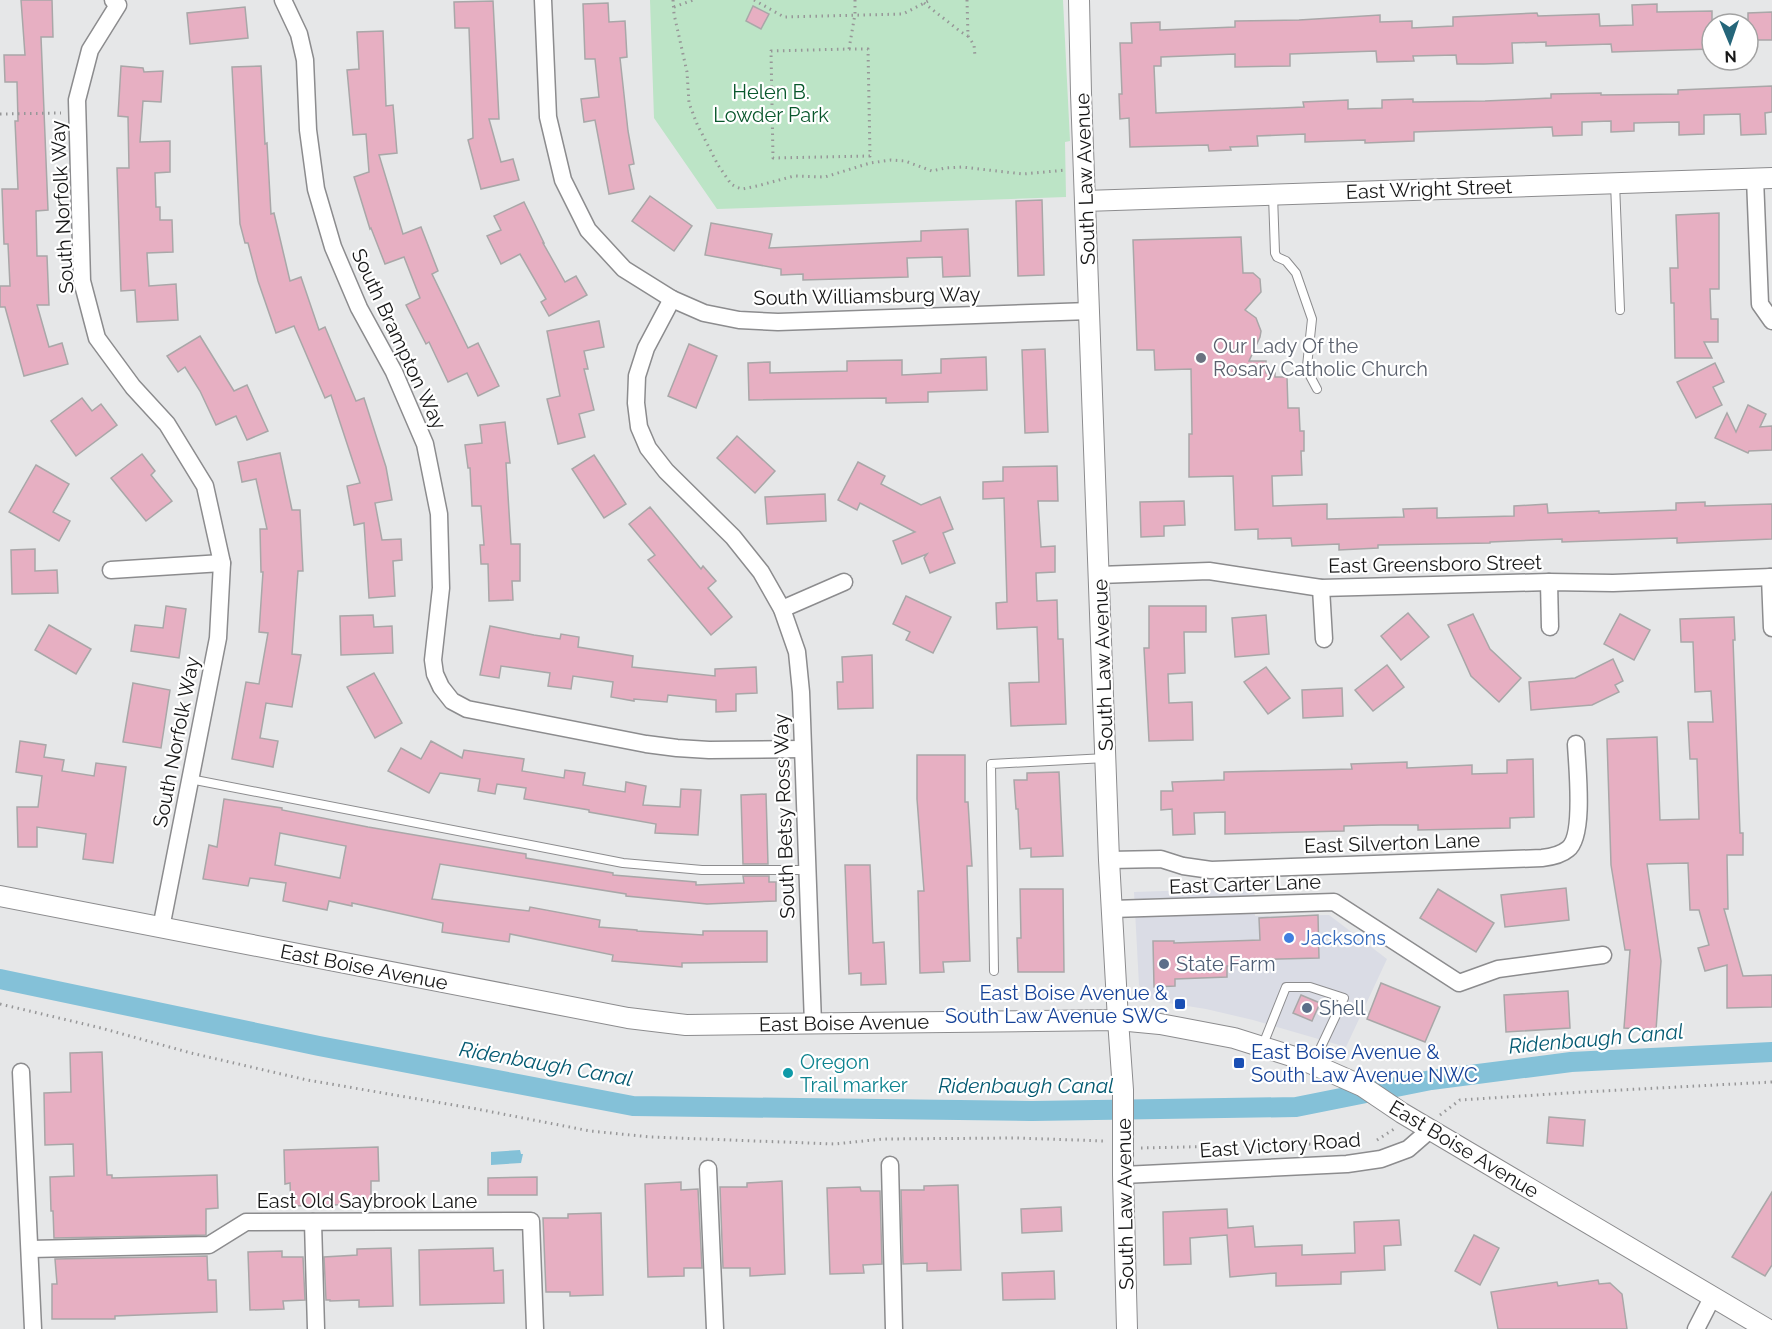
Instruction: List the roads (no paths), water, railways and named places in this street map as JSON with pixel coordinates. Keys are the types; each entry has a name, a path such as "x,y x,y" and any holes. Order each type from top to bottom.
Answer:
{"street":[{"name":"South Brampton Way","path":"283,0 299,34 305,60 308,130 316,189 333,247 358,308 394,372 425,444 439,514 441,588 434,660 435,674 441,687 452,701 467,709 646,744 709,750 802,749"},
{"name":"South Williamsburg Way","path":"543,0 548,117 562,180 588,230 624,269 672,299 704,313 739,320 778,322 1089,311"},
{"name":"South Law Avenue","path":"1079,0 1109,860 1123,1090 1127,1329"},
{"name":"South Norfolk Way","path":"119,2 90,50 77,100 82,280 97,338 133,387 167,424 205,486 222,563 218,639 161,928"},
{"name":"East Wright Street","path":"1085,201 1763,178"},
{"path":"1763,178 1760,304 1772,321"},
{"name":"South Betsy Ross Way","path":"672,299 646,348 637,376 636,403 639,427 648,448 666,471 733,537 761,572 782,609 797,652 801,692 813,1024"},
{"path":"111,570 222,563"},
{"name":"East Greensboro Street","path":"1099,575 1209,571 1321,588 1549,582 1612,583 1771,577"},
{"path":"1771,577 1772,628"},
{"path":"782,609 844,582"},
{"path":"1549,582 1550,627"},
{"path":"1321,588 1324,639"},
{"name":"East Silverton Lane","path":"1109,860 1161,859 1183,866 1212,870 1542,858 1557,855 1570,848 1579,822 1576,744"},
{"name":"East Boise Avenue","path":"0,896 628,1018 686,1025 1118,1020 1160,1024 1234,1038 1313,1064 1362,1086 1416,1121 1767,1329"},
{"name":"East Carter Lane","path":"1112,909 1334,902 1460,983 1498,969 1603,955"},
{"path":"21,1072 33,1329"},
{"name":"East Victory Road","path":"1123,1175 1381,1159 1408,1149 1416,1121"},
{"path":"890,1165 894,1329"},
{"path":"708,1169 715,1329"},
{"name":"East Old Saybrook Lane","path":"30,1249 209,1245 246,1222 531,1221 535,1329"},
{"path":"313,1222 316,1329"},
{"path":"1696,1329 1713,1296"}],"lane":[{"path":"1615,183 1620,310"},
{"path":"1273,195 1275,253 1296,273 1312,319 1307,366 1317,389"},
{"path":"994,971 991,764 1106,758"},
{"path":"190,779 623,863 702,870 807,870"},
{"path":"1262,1047 1286,987 1310,987 1344,998 1313,1064"}],"water":[{"path":"520,1150 523,1154 521,1163 491,1165 491,1152"}],"waterway":[{"name":"Ridenbaugh Canal","path":"0,979 319,1046 633,1106 1032,1111 1296,1107 1431,1080 1571,1062 1772,1052"}],"place":[{"name":"Our Lady Of the Rosary Catholic Church","path":"1201,358"},
{"name":"Jacksons","path":"1289,938"},
{"name":"State Farm","path":"1164,964"},
{"name":"East Boise Avenue & South Law Avenue SWC","path":"1180,1004"},
{"name":"Shell","path":"1307,1008"},
{"name":"East Boise Avenue & South Law Avenue NWC","path":"1239,1063"},
{"name":"Oregon Trail marker","path":"788,1073"}],"park label":[{"name":"Helen B. Lowder Park","path":"771,104"}]}
